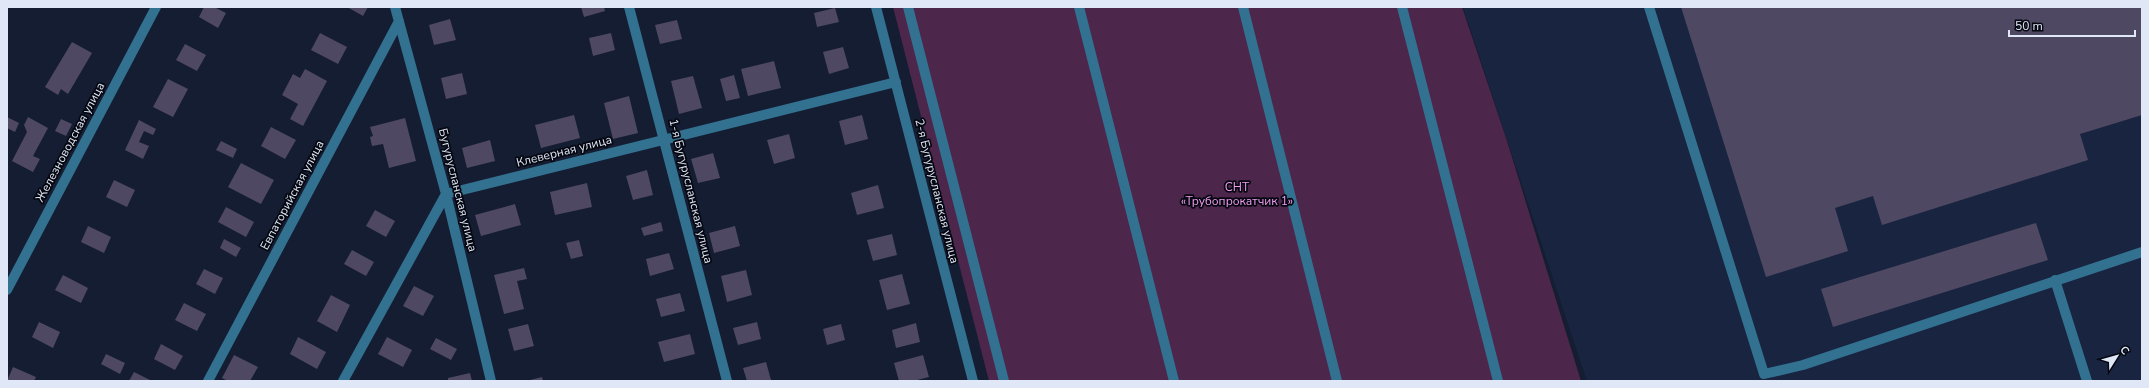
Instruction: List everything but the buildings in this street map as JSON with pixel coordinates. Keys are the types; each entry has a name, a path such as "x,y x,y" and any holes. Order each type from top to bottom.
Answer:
{"street":[{"name":"Железноводская улица","path":"7,290 156,7"},
{"name":"Бугурусланская улица","path":"395,7 446,194 491,381"},
{"name":"1-я Бугурусланская улица","path":"630,7 727,381"},
{"name":"2-я Бугурусланская улица","path":"876,7 973,381"},
{"path":"908,7 1004,381"},
{"path":"1079,7 1174,381"},
{"path":"1243,7 1337,381"},
{"path":"1402,7 1498,381"},
{"path":"1649,7 1765,378 2142,252"},
{"name":"Евпаторийская улица","path":"208,381 399,21"},
{"name":"Клеверная улица","path":"446,194 896,82"},
{"path":"343,381 446,194"},
{"path":"2055,280 2087,381"}],"shaded area":[{"path":"1463,7 2142,7 2142,381 1587,381"}],"green space":[{"name":"СНТ «Трубопрокатчик 1»","path":"893,7 1462,7 1507,141 1581,381 989,381"}]}
